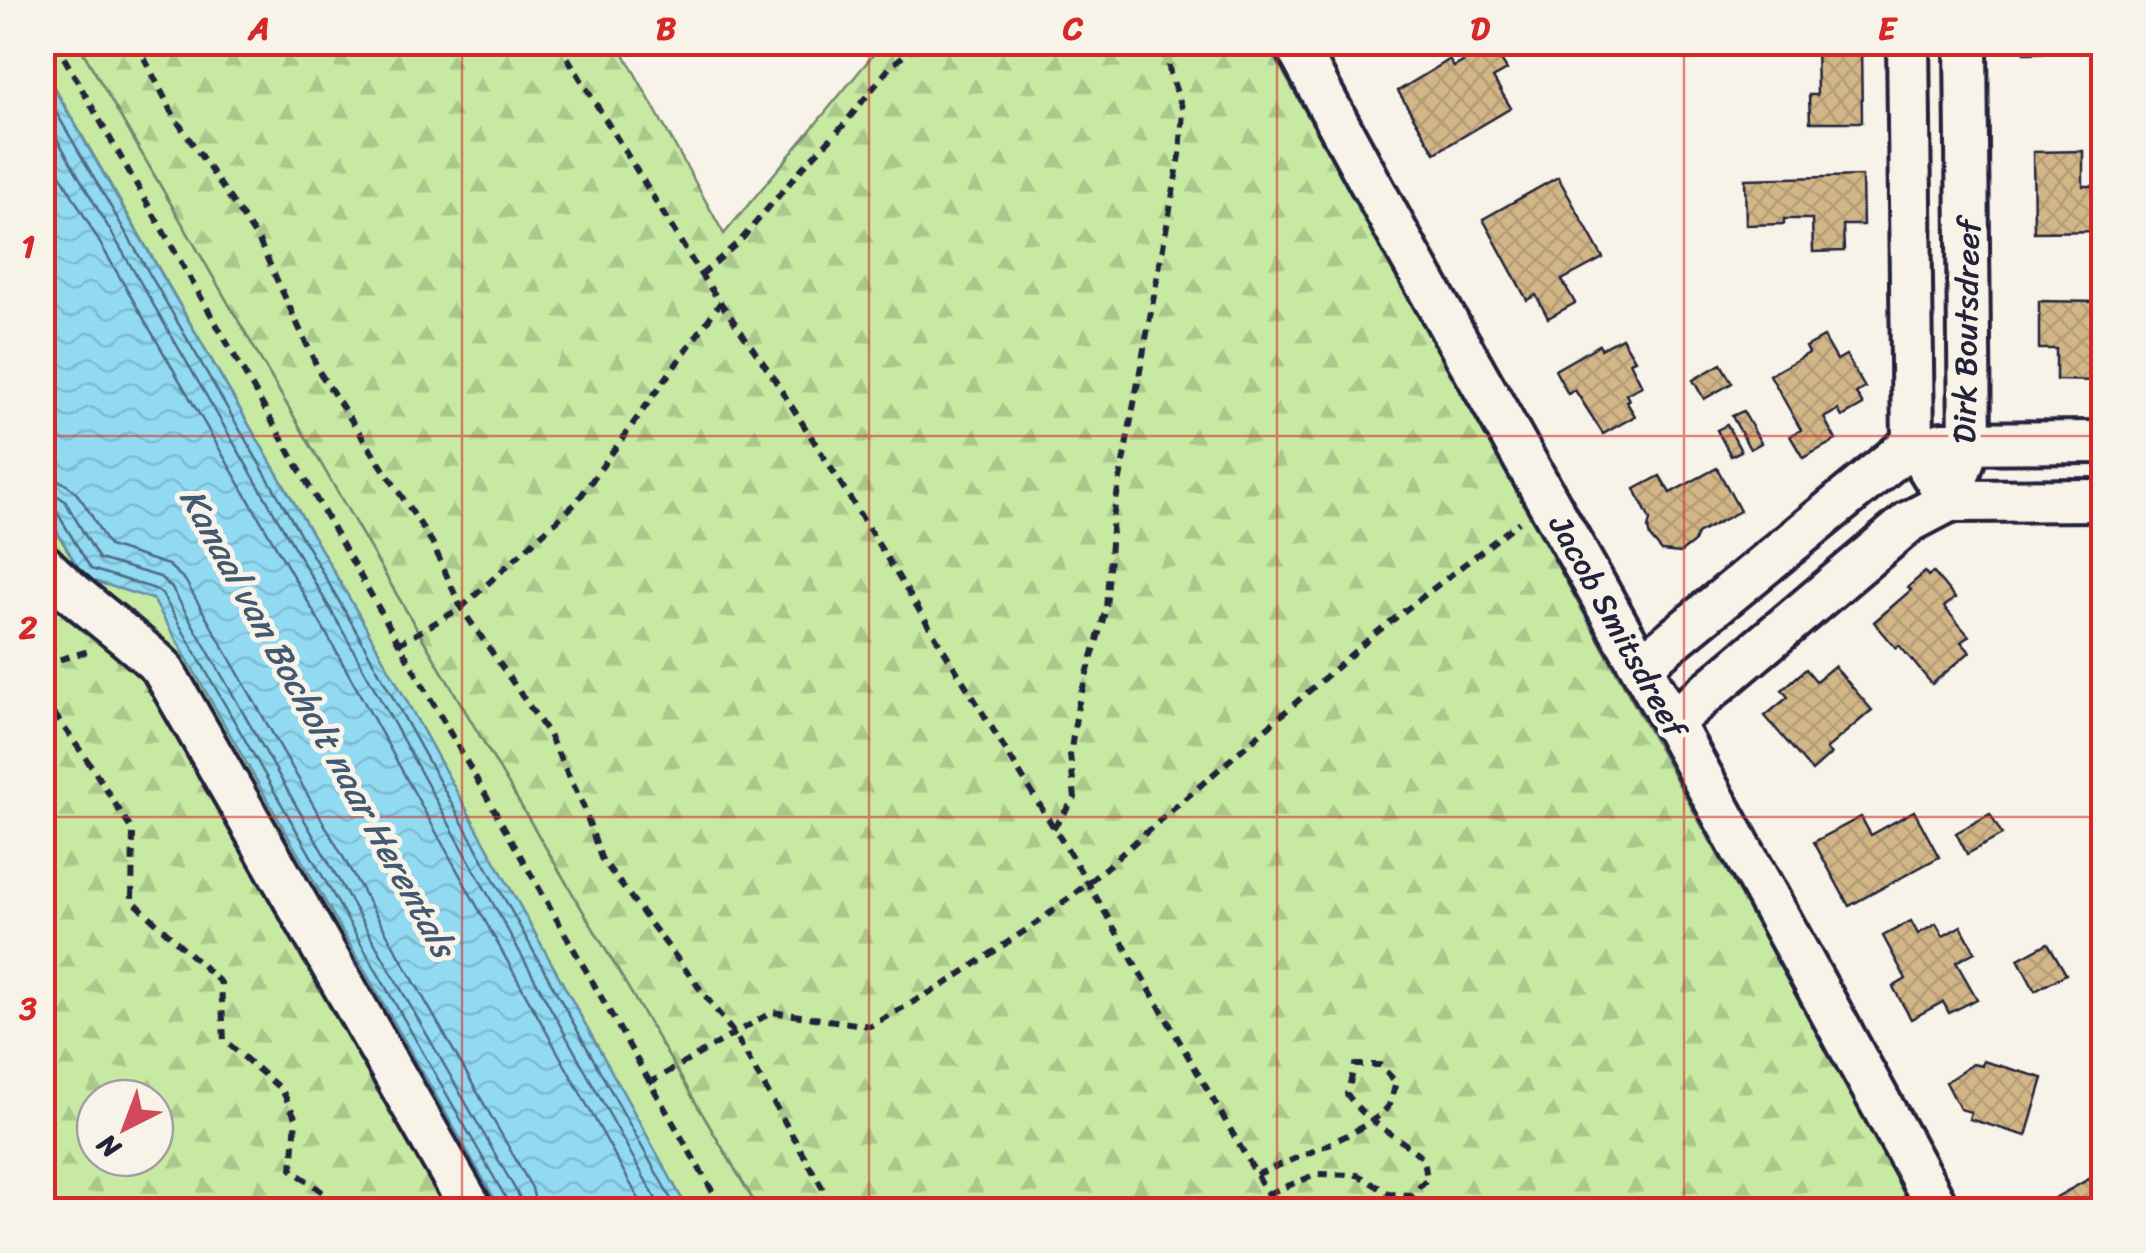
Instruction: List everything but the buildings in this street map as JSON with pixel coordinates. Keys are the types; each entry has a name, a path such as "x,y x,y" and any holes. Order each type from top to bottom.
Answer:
{"street":[{"name":"Jacob Smitsdreef","path":"1294,42 1939,1210"},
{"name":"Dirk Boutsdreef","path":"1641,666 1914,443 1908,42"},
{"name":"Dirk Boutsdreef","path":"1948,501 1970,443 1966,42"},
{"path":"1914,443 2104,442"},
{"path":"1914,443 1948,501"},
{"path":"1672,722 1909,522 1948,501 2104,500"},
{"path":"42,564 162,668 472,1210"}],"path":[{"path":"55,42 722,1210"},
{"path":"136,42 175,118 259,240 320,372 432,542 461,608 548,733 583,806 601,858 734,1035 835,1210"},
{"path":"558,42 701,275 838,479 1088,883 1277,1210"},
{"path":"701,275 741,240 890,67 920,42"},
{"path":"1053,828 1075,798 1070,755 1078,705 1106,609 1113,517 1180,155 1183,110 1164,42"},
{"path":"398,644 461,608 574,504 721,302"},
{"path":"650,1083 772,1012 870,1026 947,983 1042,920 1088,883 1376,633 1548,499"},
{"path":"42,680 54,712 133,832 132,900 221,982 224,1040 282,1090 296,1118 292,1170 328,1196 336,1210"},
{"path":"1256,1175 1372,1122 1388,1106 1396,1082 1380,1065 1355,1066 1347,1094 1358,1112 1372,1122 1408,1144 1424,1159 1427,1179 1412,1195 1390,1194 1358,1175 1318,1174 1267,1194"}],"green space":[{"path":"42,43 78,43 759,1210 688,1210 359,615 43,68"},
{"path":"78,43 618,43 724,234 883,43 1267,43 1915,1210 759,1210"},
{"path":"42,507 84,578 153,599 501,1210 482,1210 43,549"},
{"path":"42,576 141,656 462,1210 43,1210"}],"water":[{"name":"Kanaal van Bocholt naar Herentals","path":"42,68 359,615 688,1210 501,1210 153,599 84,578 43,507"}]}
